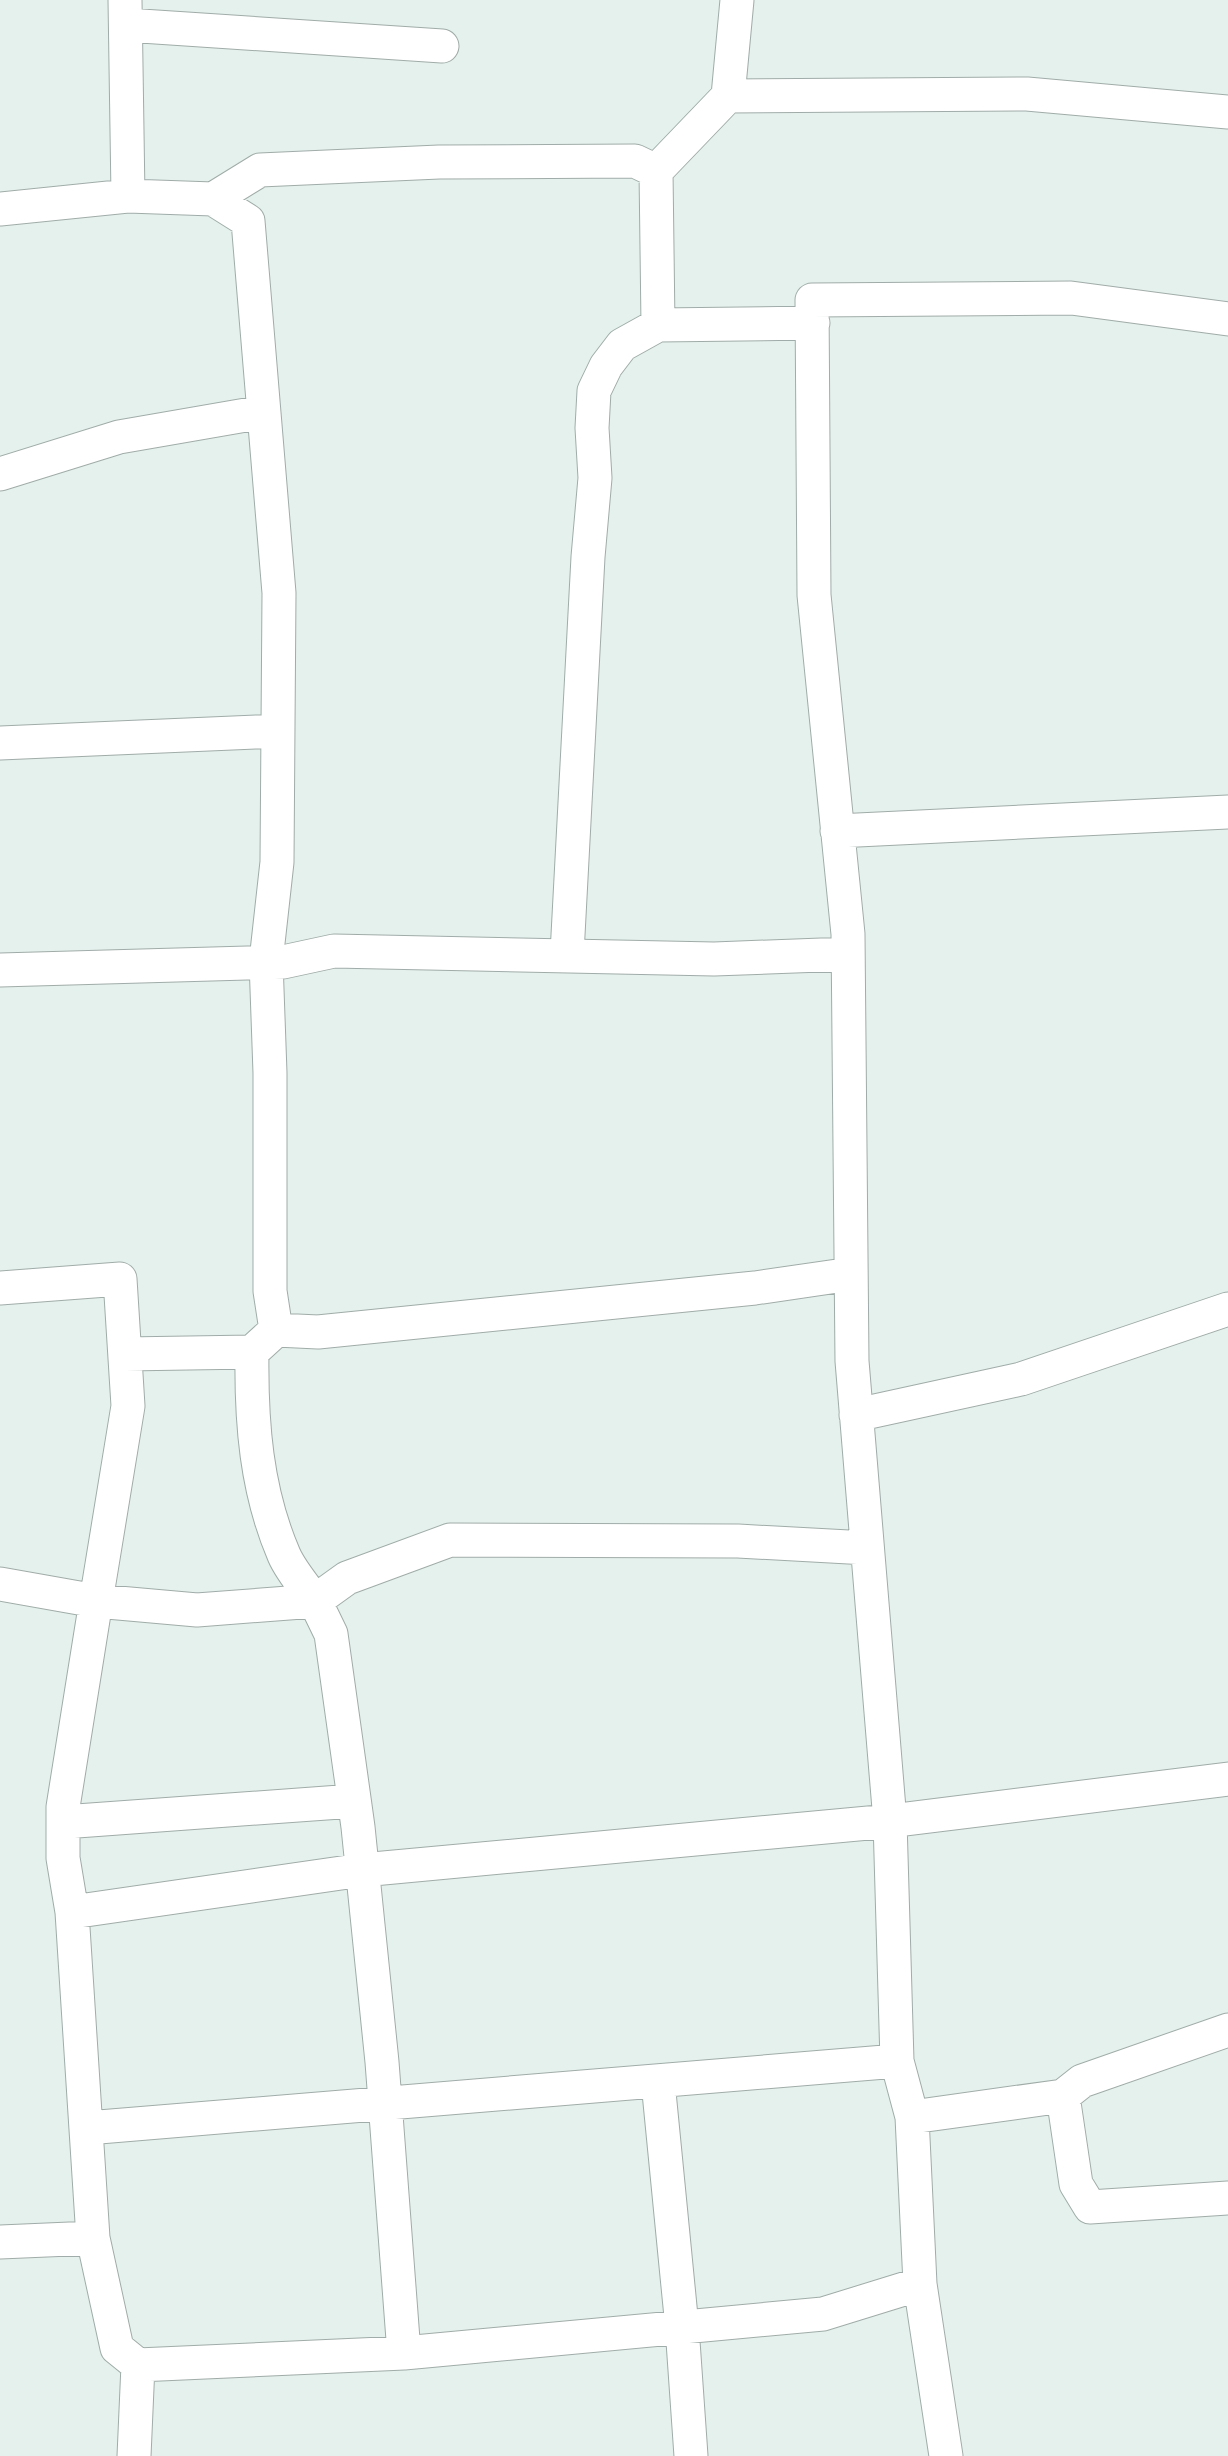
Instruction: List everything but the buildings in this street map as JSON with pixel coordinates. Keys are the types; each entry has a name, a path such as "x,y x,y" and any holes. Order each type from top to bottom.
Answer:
{"street":[{"path":"658,325 656,171 728,96 737,0"},
{"path":"128,196 126,13 442,46"},
{"path":"728,96 1028,94 1228,112"},
{"path":"213,199 260,170 439,162 635,161 656,171"},
{"path":"0,209 128,196 213,199 248,221 279,593 277,862 266,962 270,1073 270,1291 276,1330"},
{"path":"946,2456 920,2284 912,2117 897,2061 890,1821 852,1361 848,954 814,595 812,300 1059,298 1228,319"},
{"path":"567,954 588,557 594,505 592,428 594,391 606,366 622,345 658,325 813,323"},
{"path":"0,474 119,437 263,412"},
{"path":"0,743 277,731"},
{"path":"837,831 1228,812"},
{"path":"0,970 283,962 333,951 567,954 714,959 848,954"},
{"path":"125,1354 252,1352 276,1330 318,1332 755,1288 851,1274"},
{"path":"0,1288 120,1279 128,1406 73,1738 63,1822 63,1858 72,1912 93,2238 117,2348 138,2365 404,2353 823,2314 920,2284"},
{"path":"856,1415 1021,1379 1228,1309"},
{"path":"252,1352 251,1419 263,1494 285,1557 315,1602 332,1634 362,1870 385,2105 404,2353"},
{"path":"0,1584 96,1601 197,1610 315,1602 347,1578 450,1540 738,1542 867,1548"},
{"path":"72,1912 362,1870 890,1821 1228,1779"},
{"path":"63,1822 354,1801"},
{"path":"912,2117 1063,2096 1082,2081 1228,2031"},
{"path":"87,2128 897,2061"},
{"path":"658,2082 682,2327 691,2456"},
{"path":"1063,2096 1076,2184 1090,2207 1228,2198"},
{"path":"0,2242 93,2238"},
{"path":"134,2456 138,2365"}]}
